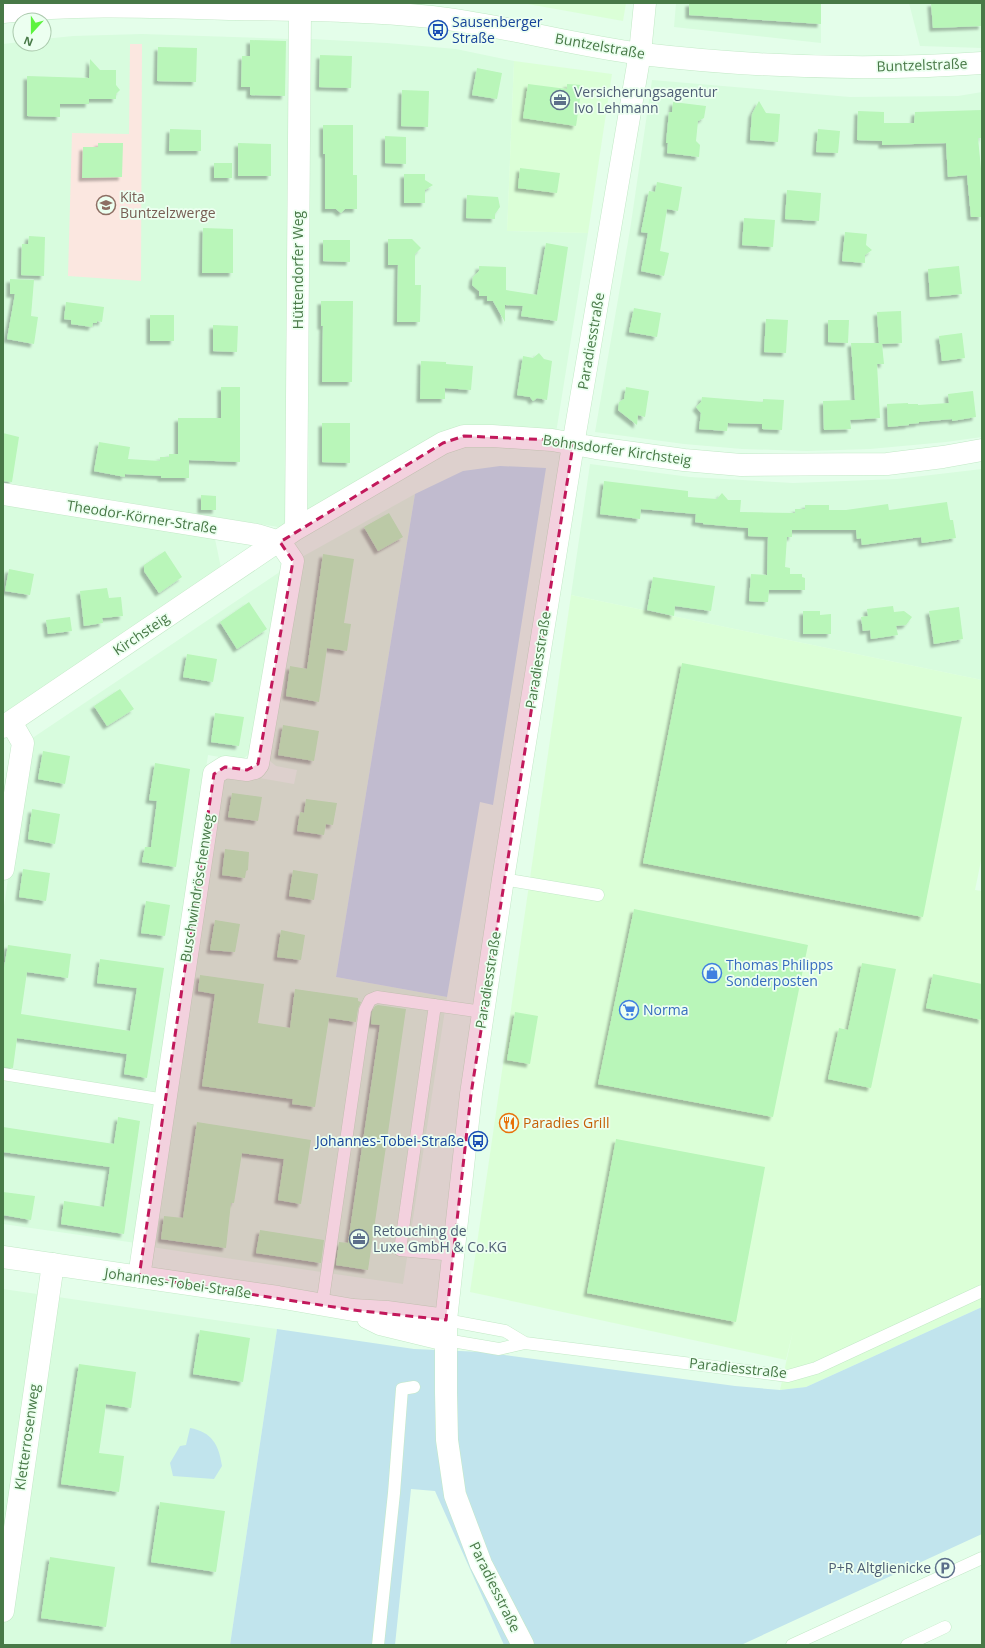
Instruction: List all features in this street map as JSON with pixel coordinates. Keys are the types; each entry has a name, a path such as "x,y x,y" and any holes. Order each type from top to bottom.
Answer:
{"street":[{"name":"Paradiesstraße","path":"523,1645 481,1564 455,1495 447,1440 446,1330 471,1094 483,1012 573,445 640,53 645,3"},
{"name":"Buntzelstraße","path":"3,12 68,5 300,10 347,7 450,20 640,53 745,63 808,66 891,67 982,63"},
{"name":"Hüttendorfer Weg","path":"288,535 300,10"},
{"name":"Bohnsdorfer Kirchsteig","path":"288,535 443,442 464,436 492,436 552,440 573,445 684,460 741,465 887,464 943,457 982,450"},
{"name":"Theodor-Körner-Straße","path":"3,494 257,535 288,535"},
{"name":"Kirchsteig","path":"7,724 288,535"},
{"name":"Buschwindröschenweg","path":"139,1277 214,774 225,767 247,770 255,768 258,764 293,561 288,535"},
{"path":"3,869 23,743 7,724"},
{"name":"Johannes-Tobei-Straße","path":"3,1257 278,1297 322,1306 387,1312 446,1330"},
{"name":"Kletterrosenweg","path":"3,1610 53,1264"}],"lane":[{"path":"503,879 598,895"},
{"path":"322,1306 365,1010 370,1000 377,997 483,1012"},
{"path":"435,1005 400,1250 454,1255"},
{"path":"3,1074 165,1100"},
{"name":"Paradiesstraße","path":"446,1330 499,1349 525,1342 788,1376 816,1368 982,1291"},
{"name":"Paradiesstraße","path":"446,1330 506,1331 525,1342"},
{"path":"378,1645 394,1493 402,1389 414,1387"},
{"path":"792,1645 982,1558"},
{"path":"907,1645 946,1627"}],"highlighted area":[{"path":"464,436 552,440 573,445 471,1094 446,1320 353,1310 139,1277 214,774 225,767 247,770 258,764 293,561 280,542 443,443"}],"shaded area":[{"path":"522,3 626,3 623,21"},
{"path":"676,3 821,3 821,43 674,27"},
{"path":"909,3 982,3 982,48 920,46"},
{"path":"142,34 290,39 286,524 278,527 3,482 3,44 12,43 12,52 52,52 52,38"},
{"path":"311,39 387,43 456,49 514,61 507,231 588,233 556,433 462,428 308,513"},
{"name":"Kita Buntzelzwerge","path":"130,44 142,44 141,281 68,276 72,133 129,134"},
{"path":"514,61 612,74 588,233 507,231"},
{"path":"652,80 850,97 958,96 982,92 982,437 870,449 807,451 742,449 684,444 595,432 630,230"},
{"path":"590,464 690,477 793,483 897,479 982,469 982,680 571,595"},
{"path":"500,466 546,468 493,805 480,802 447,997 336,977 415,494 463,471"},
{"path":"415,494 336,977 447,997 403,1284 151,1247 223,780 237,774 294,784 297,770 276,766 267,756 300,558"},
{"path":"3,505 215,539 221,568 3,715"},
{"path":"284,569 249,754 243,759 237,760 208,755 136,1243 3,1224 3,913 28,741"},
{"path":"571,595 982,680 982,856 975,890 982,891 982,1307 806,1387 780,1390 793,1331 786,1360 470,1292"},
{"path":"3,1289 277,1329 230,1645 3,1645"},
{"path":"982,1307 982,1534 741,1645 504,1645 435,1491 411,1489 395,1645 230,1645 277,1329 414,1349 482,1352 735,1386 780,1390 806,1387"},
{"path":"190,1428 198,1430 209,1436 219,1452 222,1466 214,1479 173,1476 170,1463 180,1446 186,1445"}],"building":[{"path":"689,3 821,3 821,24 689,15"},
{"path":"931,3 982,3 982,26 933,28"},
{"path":"250,40 286,41 285,96 250,95 250,87 241,87 242,56 250,56"},
{"path":"158,47 197,48 196,82 157,81"},
{"path":"320,55 352,56 351,88 319,87"},
{"path":"90,59 100,70 116,70 116,85 120,90 116,94 116,99 89,99 89,104 60,104 60,117 27,116 27,76 89,78"},
{"path":"477,68 502,73 497,99 472,95"},
{"path":"528,84 567,89 567,84 582,85 576,126 523,118"},
{"path":"402,90 429,91 428,127 401,126"},
{"path":"759,101 766,113 780,114 778,142 750,140 752,114"},
{"path":"673,102 706,106 704,118 698,121 696,141 700,145 699,157 667,153 668,143 666,143 669,112 672,112"},
{"path":"982,110 982,138 978,138 982,179 982,217 971,217 967,175 948,177 946,143 882,145 882,141 857,140 858,111 884,112 884,123 914,123 915,112"},
{"path":"323,125 353,125 353,175 357,175 357,209 345,209 341,213 336,209 325,209 325,154 323,154"},
{"path":"170,129 201,130 201,151 169,151"},
{"path":"818,129 840,131 838,153 816,152"},
{"path":"385,136 406,137 406,164 385,163"},
{"path":"98,143 123,143 122,177 82,178 83,147 98,147"},
{"path":"238,143 271,144 271,176 238,176"},
{"path":"214,163 232,163 232,178 214,178"},
{"path":"520,168 560,173 557,193 518,188"},
{"path":"404,174 425,174 425,180 433,185 425,190 425,203 404,203"},
{"path":"657,182 682,187 678,211 667,209 660,251 669,253 664,276 641,271 648,233 641,232 649,191 655,192"},
{"path":"787,190 821,193 819,221 785,219"},
{"path":"467,195 498,197 500,207 495,214 495,219 466,218"},
{"path":"744,218 775,220 773,247 742,245"},
{"path":"203,228 233,229 233,273 202,273"},
{"path":"845,232 867,234 866,245 872,250 865,255 865,263 842,261"},
{"path":"29,236 45,237 44,276 21,275 22,244 28,244"},
{"path":"388,239 412,239 421,248 415,254 415,285 421,285 420,322 397,322 398,265 388,265"},
{"path":"323,240 350,240 350,262 323,261"},
{"path":"546,243 568,247 557,321 521,316 523,306 505,305 505,322 493,301 487,301 487,296 479,296 479,291 472,285 473,277 479,271 479,266 506,267 506,290 537,295"},
{"path":"959,266 962,294 930,297 928,269"},
{"path":"10,279 34,280 31,316 38,317 34,344 7,339 15,294 10,294"},
{"path":"321,301 353,301 352,382 322,382 323,326 321,326"},
{"path":"66,302 104,307 102,322 97,321 97,323 93,323 92,327 71,324 71,320 64,319"},
{"path":"634,308 661,313 657,337 629,332"},
{"path":"901,311 902,343 882,344 884,364 877,364 880,418 850,420 851,429 824,430 823,401 855,400 851,343 879,343 877,312"},
{"path":"150,315 174,315 174,341 150,341"},
{"path":"766,319 788,320 786,353 764,352"},
{"path":"828,320 849,320 848,343 828,342"},
{"path":"213,325 238,326 237,352 213,351"},
{"path":"962,333 965,358 942,361 939,336"},
{"path":"539,353 544,359 552,361 547,400 537,398 533,401 530,397 517,395 523,356 533,358"},
{"path":"421,361 446,362 446,364 473,366 471,390 445,388 445,399 420,399"},
{"path":"221,387 240,387 240,462 189,460 189,478 161,478 161,476 125,474 125,477 94,471 99,442 130,447 128,459 160,461 160,457 169,457 169,454 178,454 178,418 221,418"},
{"path":"626,387 649,391 645,417 638,415 637,425 618,410 619,402 624,399"},
{"path":"973,391 976,417 952,421 952,419 919,422 909,425 888,427 887,404 908,403 918,405 949,403 948,394"},
{"path":"702,397 763,402 763,399 784,400 782,430 762,429 762,424 728,423 727,431 699,429 701,413 696,407 701,402"},
{"path":"322,423 350,423 350,463 322,462"},
{"path":"3,433 19,437 12,482 3,481"},
{"path":"604,481 688,491 688,497 717,499 722,493 728,500 741,500 740,512 795,513 795,509 805,509 805,505 829,505 829,510 846,510 888,504 889,510 947,502 950,520 953,520 956,538 922,543 921,537 862,545 861,538 857,539 856,530 792,530 792,537 787,537 785,567 790,568 790,574 802,574 802,577 805,578 805,590 769,590 768,602 749,601 751,574 767,575 768,537 748,536 748,528 695,522 696,514 641,509 640,519 600,514"},
{"path":"201,495 216,496 216,510 201,510"},
{"path":"389,513 403,537 378,551 364,527"},
{"path":"165,551 182,577 159,593 144,571 144,565"},
{"path":"323,554 354,559 344,623 351,624 347,651 327,648 319,702 286,696 290,666 307,669"},
{"path":"9,569 34,574 30,595 5,591"},
{"path":"653,577 715,586 711,611 675,606 674,616 647,610"},
{"path":"107,588 109,598 121,597 123,616 102,618 103,623 84,626 80,591"},
{"path":"249,602 267,629 237,649 220,622"},
{"path":"893,606 894,612 904,611 912,617 906,625 896,626 898,635 871,639 870,630 863,631 861,617 868,616 867,609"},
{"path":"959,607 963,639 934,644 929,611"},
{"path":"803,611 820,611 820,615 831,614 831,634 803,634"},
{"path":"70,617 72,631 48,634 46,620"},
{"path":"187,654 217,659 213,682 183,677"},
{"path":"682,663 962,717 923,917 643,863"},
{"path":"120,689 134,709 107,726 94,706"},
{"path":"215,713 244,717 239,746 211,742"},
{"path":"283,725 319,731 314,761 278,755"},
{"path":"43,751 70,756 65,784 38,779"},
{"path":"155,763 190,769 176,867 142,862 145,847 151,847 157,801 149,800"},
{"path":"232,793 262,797 258,821 228,817"},
{"path":"306,799 337,803 333,825 326,824 324,835 297,831 300,812 304,813"},
{"path":"32,809 60,814 55,844 28,839"},
{"path":"225,849 249,852 248,870 246,871 245,878 222,875"},
{"path":"23,869 50,873 46,901 19,897"},
{"path":"293,870 318,874 314,900 289,896"},
{"path":"146,901 170,905 165,936 141,933"},
{"path":"634,909 808,945 773,1117 598,1084"},
{"path":"215,920 240,924 235,952 210,950"},
{"path":"281,930 305,935 301,960 277,957"},
{"path":"8,945 71,954 68,978 27,972 21,1014 130,1031 137,988 97,983 100,959 164,968 147,1078 124,1074 127,1054 17,1038 13,1068 3,1067 3,973"},
{"path":"862,963 896,969 871,1088 828,1079 839,1028 848,1030"},
{"path":"933,974 982,984 982,1020 926,1008"},
{"path":"200,975 264,984 258,1023 290,1028 295,989 358,998 358,1001 361,1002 358,1009 356,1022 329,1018 315,1107 292,1104 293,1099 202,1086 215,994 198,991"},
{"path":"378,1005 406,1009 368,1270 336,1265 339,1242 348,1243 380,1025 371,1024 372,1012 375,1006"},
{"path":"515,1012 538,1016 530,1064 507,1060"},
{"path":"118,1117 140,1121 124,1234 61,1224 64,1201 104,1207 110,1167 3,1152 3,1127 114,1144"},
{"path":"197,1122 311,1140 301,1204 278,1200 284,1159 242,1153 234,1203 231,1203 226,1248 161,1239 164,1216 183,1218"},
{"path":"616,1139 765,1167 736,1322 587,1293"},
{"path":"3,1192 35,1196 31,1220 3,1215"},
{"path":"260,1230 324,1240 321,1263 256,1253"},
{"path":"200,1330 250,1338 243,1382 193,1374"},
{"path":"79,1364 136,1372 131,1408 106,1404 99,1453 124,1456 119,1492 61,1484"},
{"path":"160,1502 225,1511 216,1572 151,1562"},
{"path":"50,1557 115,1567 106,1627 41,1618"}],"place":[{"name":"Sausenberger Straße","path":"438,30"},
{"name":"Versicherungsagentur Ivo Lehmann","path":"560,100"},
{"name":"Kita Buntzelzwerge","path":"106,205"},
{"name":"Thomas Philipps Sonderposten","path":"712,973"},
{"name":"Norma","path":"629,1010"},
{"name":"Paradies Grill","path":"509,1123"},
{"name":"Johannes-Tobei-Straße","path":"478,1141"},
{"name":"Retouching de Luxe GmbH & Co.KG","path":"359,1239"},
{"name":"P+R Altglienicke","path":"945,1568"}]}
